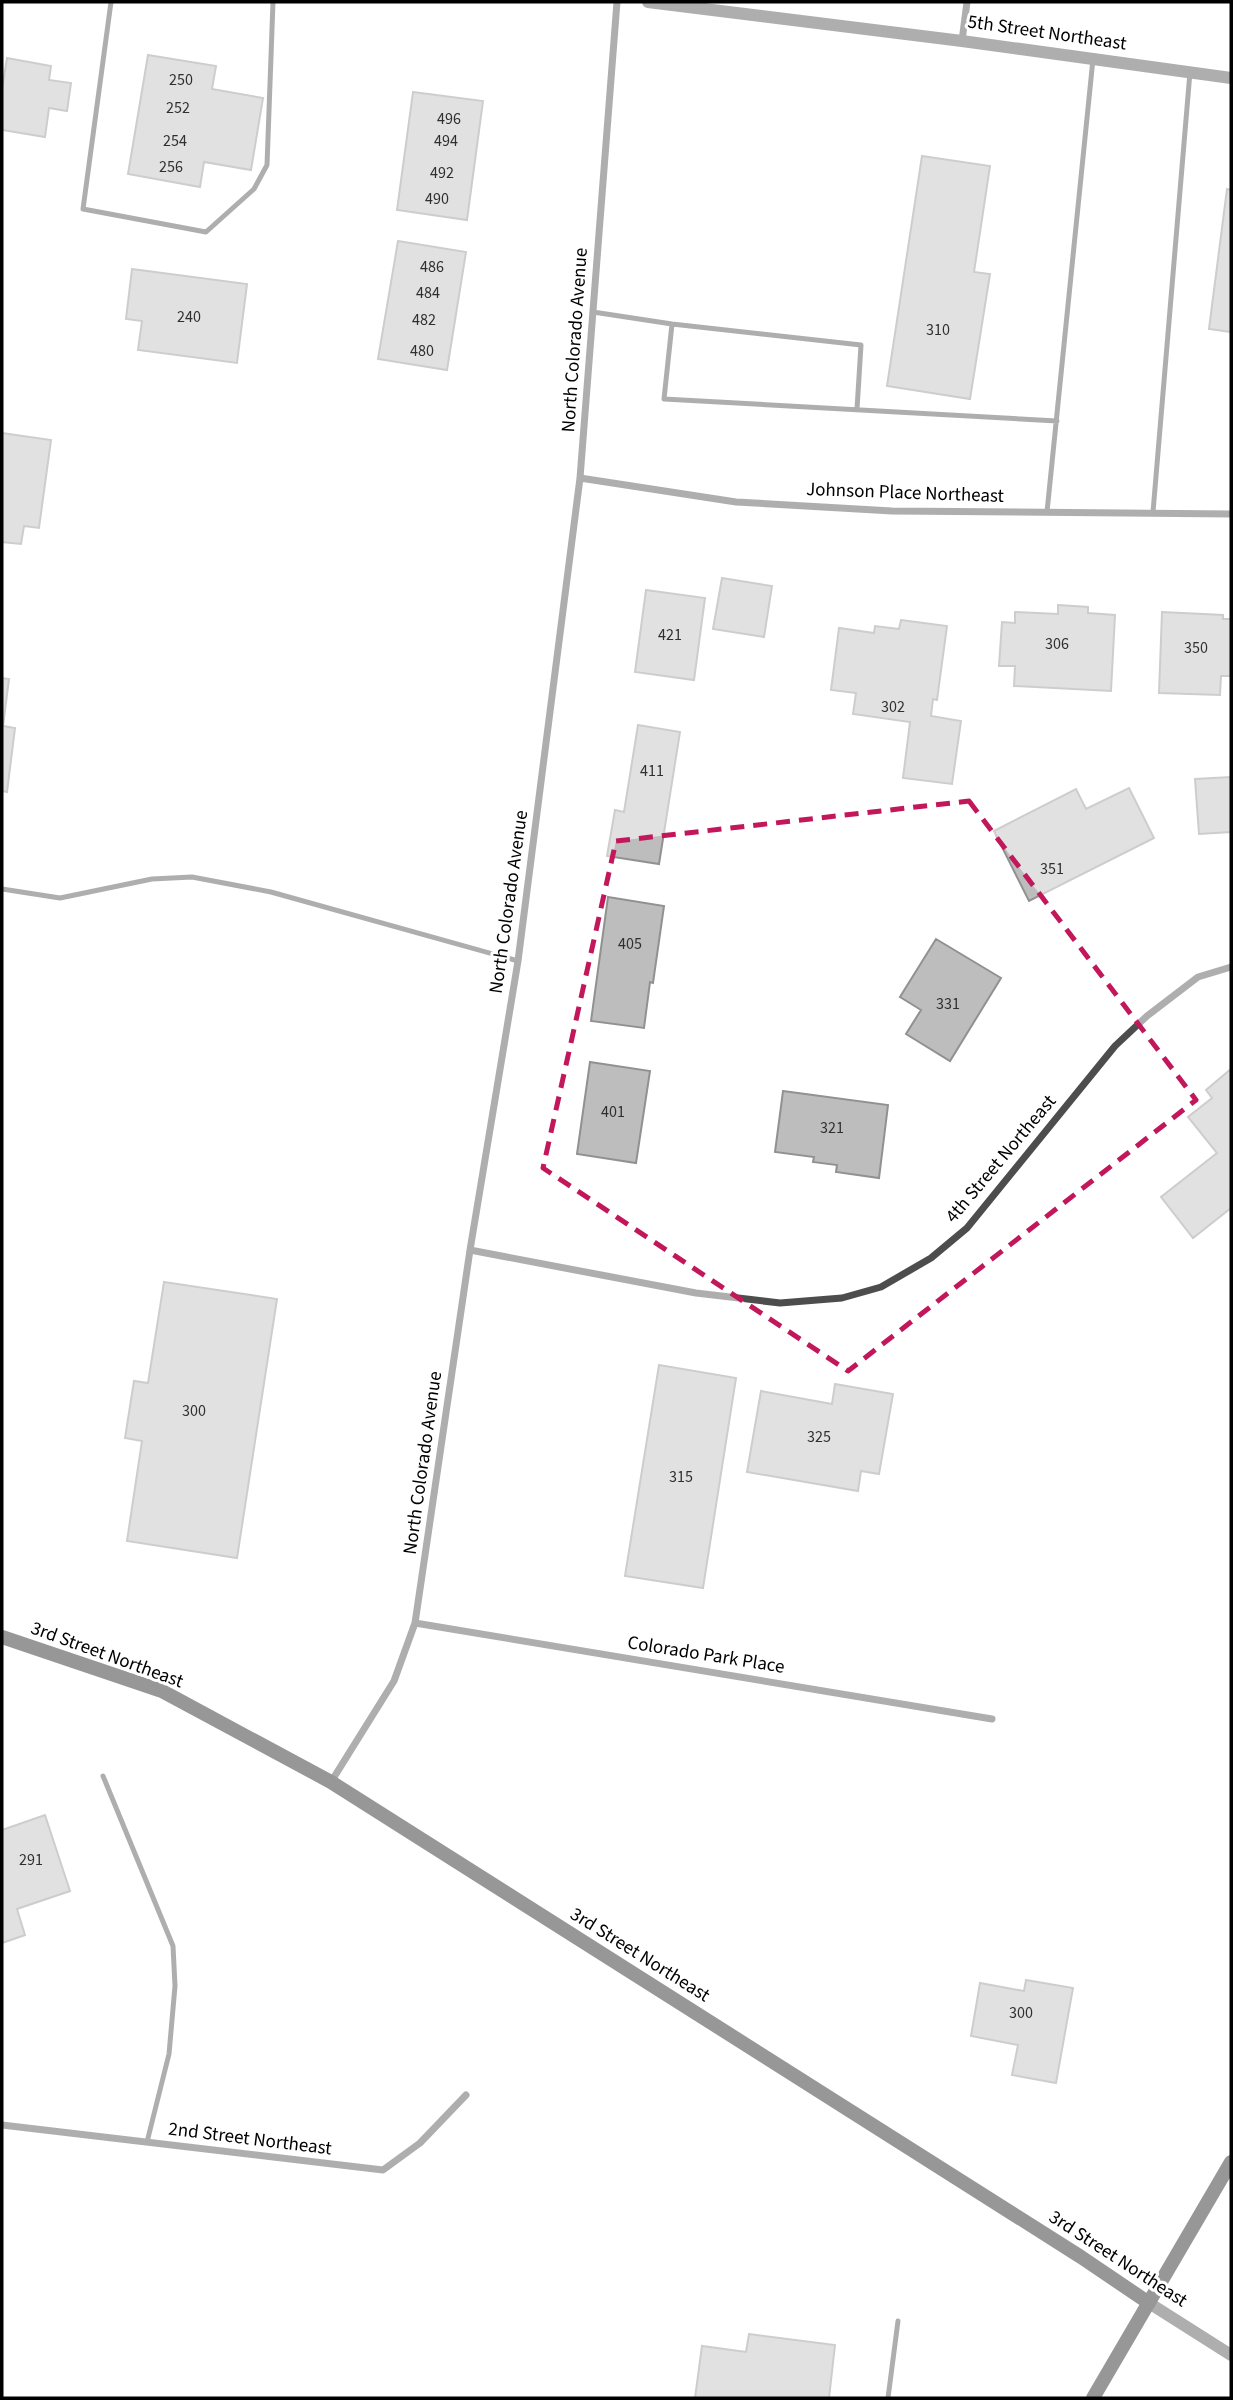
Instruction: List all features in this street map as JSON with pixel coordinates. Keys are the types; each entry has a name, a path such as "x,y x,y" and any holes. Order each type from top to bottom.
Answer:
{"main road":[{"name":"3rd Street Northeast","path":"2,1637 162,1691 331,1782 1081,2257 1149,2303"},
{"path":"1093,2398 1231,2162"}],"street":[{"name":"North Colorado Avenue","path":"331,1782 394,1681 415,1623 470,1250 518,961 580,478 617,2"},
{"name":"5th Street Northeast","path":"648,2 1231,78"},
{"path":"962,41 967,2"},
{"name":"Johnson Place Northeast","path":"580,478 736,502 892,512 1231,514"},
{"name":"4th Street Northeast","path":"470,1250 696,1293 780,1303 842,1298 881,1287 931,1258 967,1228 1115,1046 1147,1016 1198,977 1231,967"},
{"name":"Colorado Park Place","path":"415,1623 992,1719"},
{"name":"2nd Street Northeast","path":"2,2125 383,2170 420,2143 466,2095"},
{"name":"3rd Street Northeast","path":"1149,2303 1231,2355"}],"lane":[{"path":"110,2 83,209 206,232 254,190 267,165 273,2"},
{"path":"1047,512 1093,59"},
{"path":"1153,512 1190,72"},
{"path":"593,312 672,324 860,345 857,410"},
{"path":"672,324 664,399 1057,421"},
{"path":"2,889 60,898 152,879 192,877 271,892 518,961"},
{"path":"103,1776 173,1946 175,1986 169,2054 147,2142"},
{"path":"888,2398 898,2322"}],"highlighted area":[{"path":"969,801 1196,1100 848,1371 543,1168 616,841"}],"building":[{"path":"148,55 216,66 212,89 263,98 251,170 204,162 200,187 128,174"},
{"path":"7,58 51,66 49,80 71,83 67,111 49,108 45,137 2,130 2,89"},
{"path":"413,92 483,101 467,220 397,210"},
{"path":"922,156 990,166 974,272 990,274 970,399 887,386"},
{"path":"1227,189 1231,190 1231,332 1209,329"},
{"path":"398,241 466,252 447,370 378,359"},
{"path":"132,269 247,284 237,363 138,350 142,321 126,319"},
{"path":"2,433 51,440 39,528 24,526 21,544 2,542"},
{"path":"722,578 772,586 764,637 713,629"},
{"path":"646,590 705,598 694,680 635,672"},
{"path":"1058,605 1088,607 1088,613 1115,615 1111,691 1014,686 1015,666 999,666 1002,622 1015,623 1015,612 1058,614"},
{"path":"1162,612 1223,615 1223,619 1231,619 1231,676 1221,676 1220,695 1159,693"},
{"path":"901,620 947,626 937,700 933,699 931,716 961,721 952,784 903,778 910,722 853,714 856,693 831,690 839,628 874,633 875,626 899,629"},
{"path":"2,678 9,679 3,726 15,728 7,792 2,791"},
{"path":"638,725 680,732 659,864 607,856 615,810 624,812"},
{"path":"1231,777 1231,832 1199,834 1195,779"},
{"path":"1129,788 1154,838 1029,901 994,831 1076,789 1086,809"},
{"path":"608,897 664,906 644,1028 591,1021"},
{"path":"936,939 1001,978 950,1061 906,1034 921,1010 900,997"},
{"path":"590,1062 650,1071 636,1163 577,1154"},
{"path":"1231,1069 1231,1208 1193,1238 1161,1197 1217,1153 1188,1117 1212,1098 1206,1090"},
{"path":"783,1091 888,1105 879,1178 836,1172 837,1165 813,1162 814,1157 775,1152"},
{"path":"164,1282 277,1299 237,1558 127,1541 142,1441 125,1438 134,1381 148,1383"},
{"path":"659,1365 736,1378 703,1588 625,1576"},
{"path":"835,1384 893,1394 879,1474 861,1471 858,1491 747,1472 761,1391 832,1404"},
{"path":"45,1815 70,1891 17,1909 25,1935 2,1943 2,1830"},
{"path":"1026,1980 1073,1988 1056,2083 1012,2075 1018,2045 971,2036 980,1983 1024,1991"},
{"path":"749,2334 835,2345 829,2398 695,2398 702,2346 746,2352"}]}
